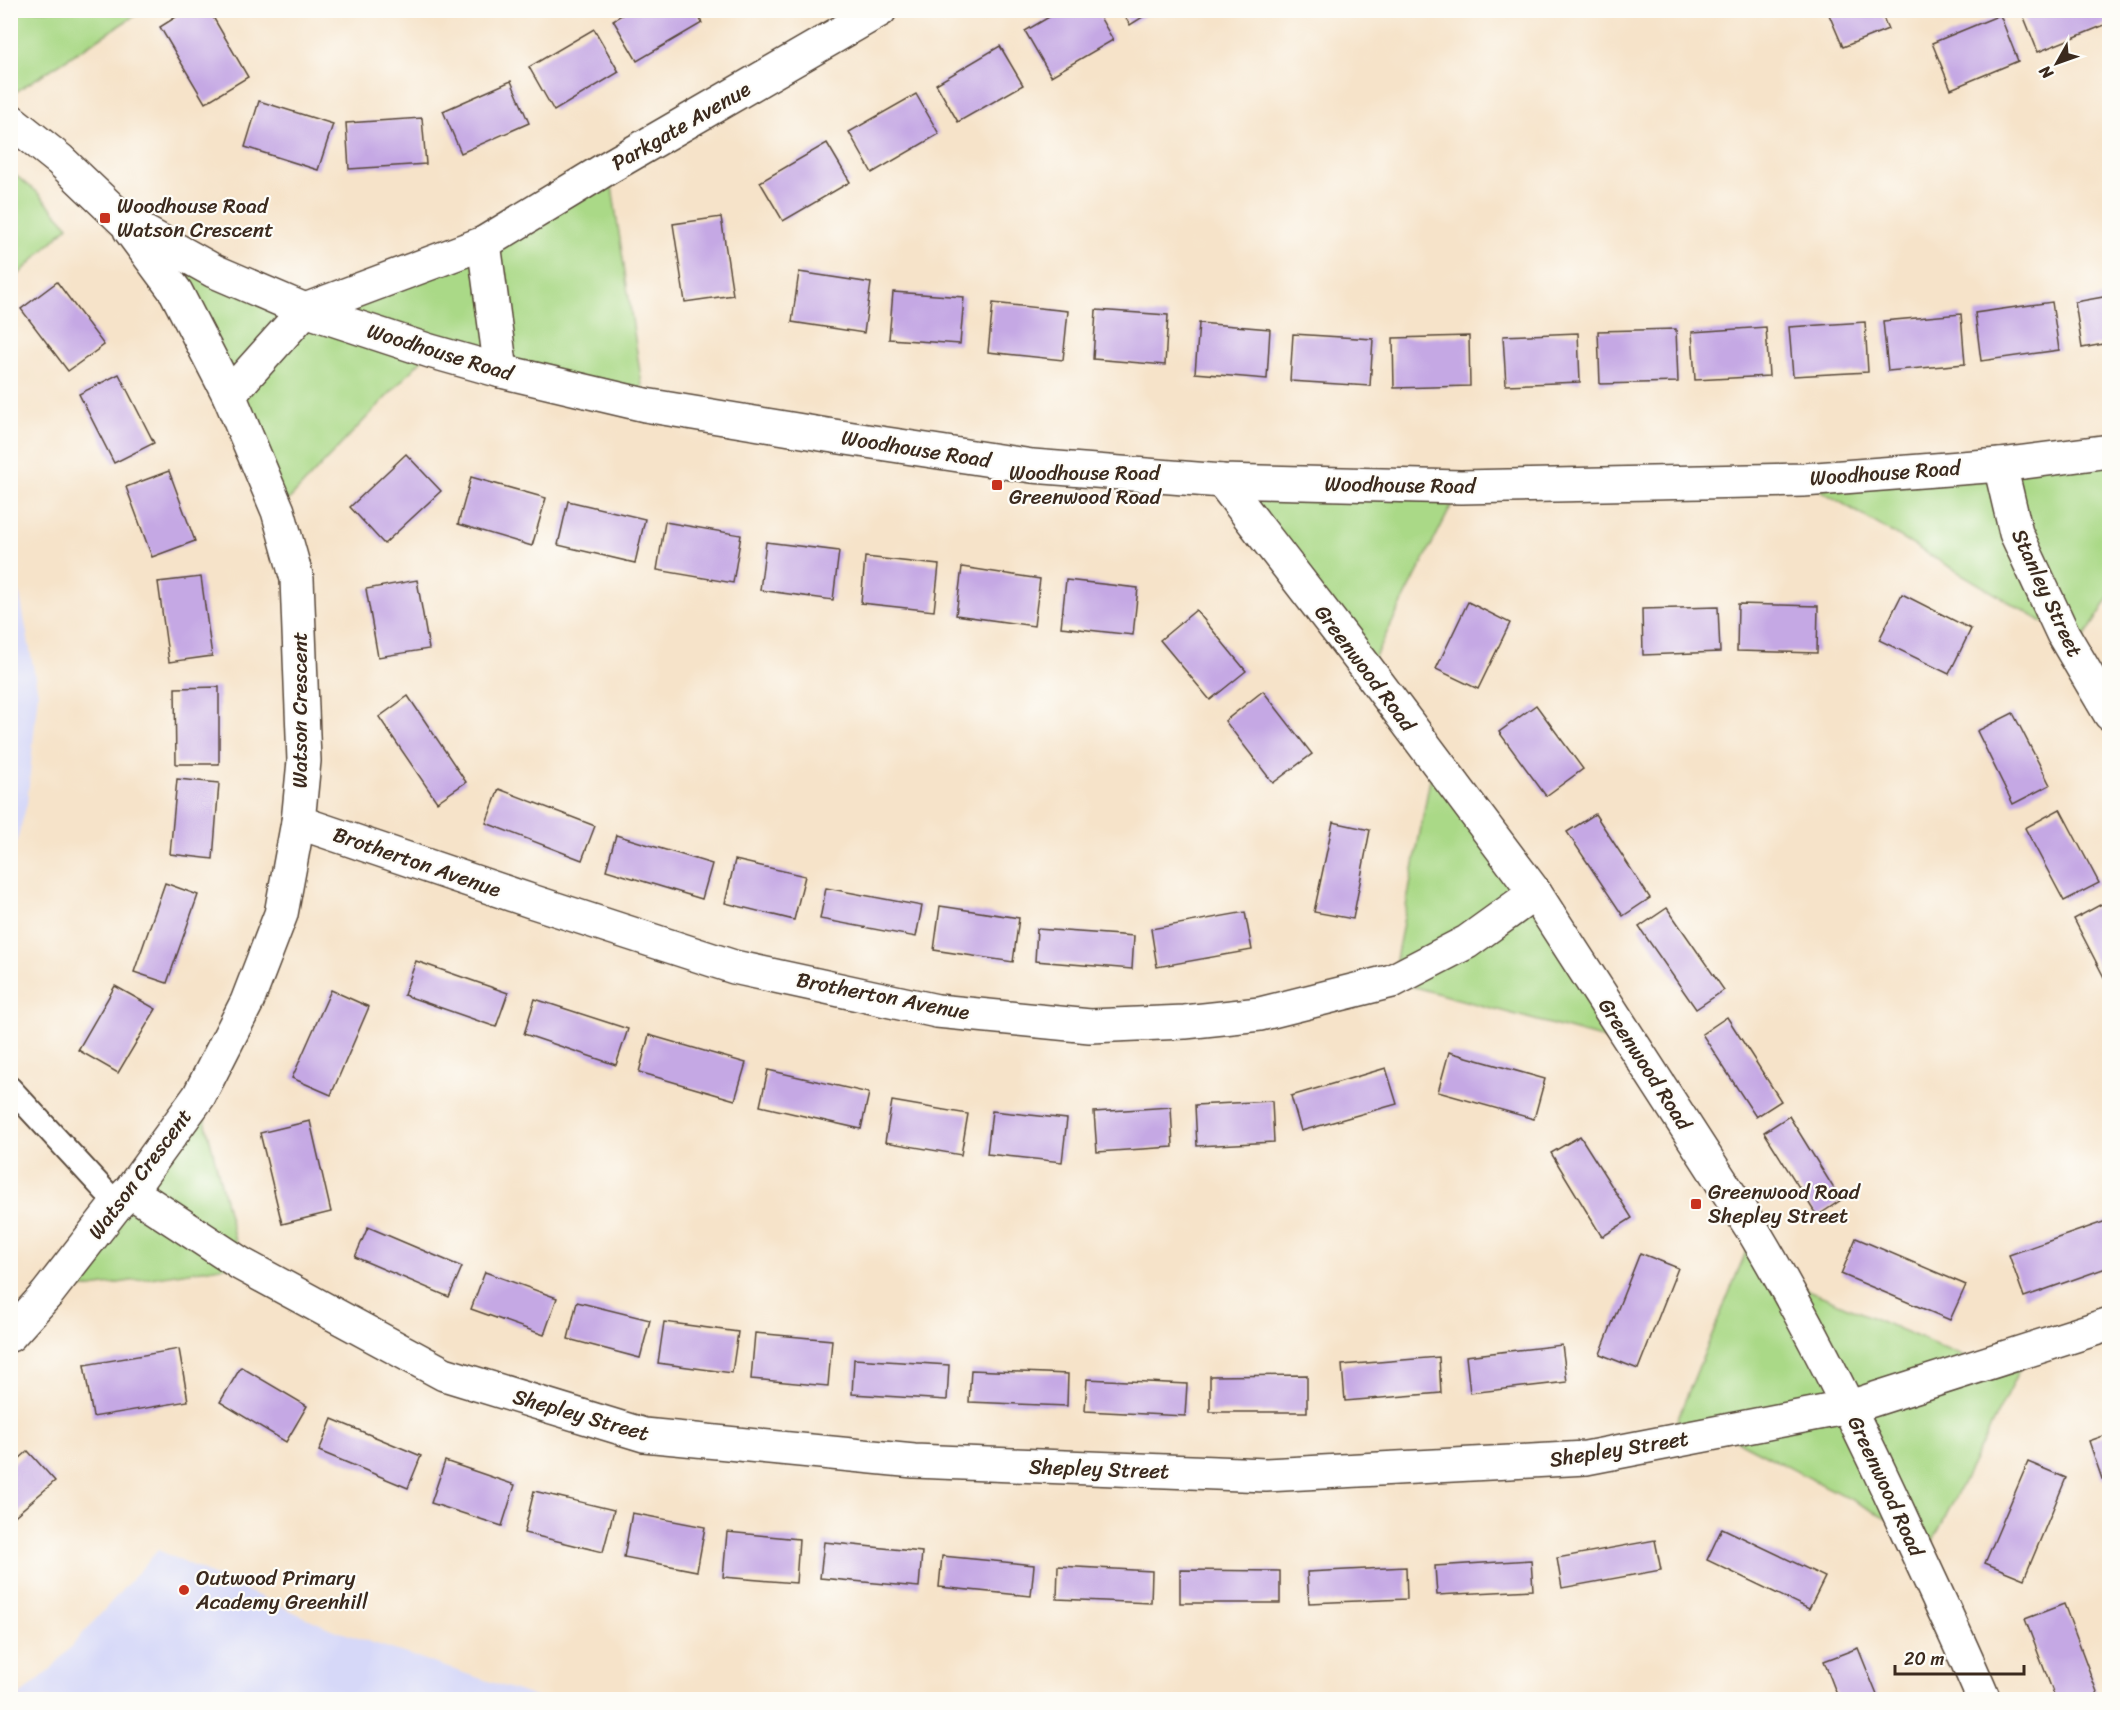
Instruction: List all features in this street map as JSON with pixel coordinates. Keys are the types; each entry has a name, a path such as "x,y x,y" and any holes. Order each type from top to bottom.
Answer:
{"street":[{"name":"Parkgate Avenue","path":"229,395 305,310 484,243 609,167 880,10"},
{"name":"Woodhouse Road","path":"10,120 60,160 124,221 214,271 305,310 430,351 501,371 645,405 838,437 1032,466 1222,481 1493,487 1803,480 2000,465 2109,451"},
{"name":"Watson Crescent","path":"10,1335 47,1294 123,1198 199,1096 247,1002 281,914 298,822 304,761 297,579 278,511 229,395 176,292 124,221"},
{"path":"484,243 501,371"},
{"name":"Stanley Street","path":"2000,465 2016,533 2063,634 2109,714"},
{"name":"Greenwood Road","path":"1222,481 1368,670 1535,893 1754,1232 1850,1407 1984,1700"},
{"name":"Brotherton Avenue","path":"298,822 734,967 937,1011 1090,1026 1185,1022 1260,1014 1392,981 1467,942 1535,893"},
{"name":"Shepley Street","path":"123,1198 444,1374 644,1436 914,1461 1266,1475 1586,1458 1850,1407 2109,1324"}],"lane":[{"path":"10,1088 123,1198"}],"shaded area":[{"path":"11,564 16,574 38,693 27,804 11,863"},
{"name":"Outwood Primary Academy Greenhill","path":"158,1550 331,1629 542,1699 15,1699 50,1670"}],"green space":[{"path":"11,10 142,10 142,11 11,95"},
{"path":"609,167 645,405 430,351 278,511 124,221 305,310"},
{"path":"11,172 36,191 68,226 11,282"},
{"path":"2109,451 2109,598 2075,653 2063,634 1803,480"},
{"path":"1222,481 1461,487 1368,670"},
{"path":"1434,758 1634,1047 1392,981"},
{"path":"199,1096 241,1264 47,1294"},
{"path":"1754,1232 1782,1279 1983,1365 2030,1349 1922,1563 1906,1528 1721,1432 1668,1442"}],"building":[{"path":"187,10 209,10 248,77 205,103 160,27"},
{"path":"630,10 695,10 702,23 637,61 613,20"},
{"path":"1061,10 1096,10 1113,40 1051,76 1025,31"},
{"path":"1121,10 1154,10 1130,25"},
{"path":"1827,10 1880,10 1888,29 1843,47"},
{"path":"2021,10 2102,10 2107,24 2038,52"},
{"path":"2000,15 2018,61 1951,89 1932,43"},
{"path":"594,29 619,72 554,111 529,67"},
{"path":"1000,46 1023,85 958,122 936,84"},
{"path":"511,81 529,123 461,153 443,111"},
{"path":"916,94 939,134 872,173 849,132"},
{"path":"259,101 333,124 318,170 245,147"},
{"path":"422,118 426,164 349,169 346,123"},
{"path":"827,143 850,182 783,221 760,182"},
{"path":"721,217 733,295 685,302 673,224"},
{"path":"799,272 871,283 864,333 792,322"},
{"path":"57,282 104,345 68,371 21,309"},
{"path":"893,292 964,297 960,344 889,339"},
{"path":"2109,296 2109,343 2082,348 2075,302"},
{"path":"2052,302 2059,350 1981,361 1975,313"},
{"path":"993,303 1068,311 1063,360 988,352"},
{"path":"1096,310 1168,315 1165,365 1093,359"},
{"path":"1961,314 1965,364 1888,371 1883,321"},
{"path":"1865,322 1868,372 1793,376 1789,327"},
{"path":"1199,323 1270,329 1267,379 1195,373"},
{"path":"1766,327 1769,376 1695,380 1692,332"},
{"path":"1676,329 1678,382 1600,384 1598,331"},
{"path":"1578,333 1580,382 1506,385 1503,336"},
{"path":"1293,334 1373,339 1370,386 1290,381"},
{"path":"1469,336 1470,386 1394,388 1393,338"},
{"path":"119,374 154,443 114,463 79,394"},
{"path":"406,454 441,491 384,544 350,507"},
{"path":"169,471 195,541 152,557 126,487"},
{"path":"471,477 546,498 532,546 458,524"},
{"path":"568,501 645,519 635,563 558,545"},
{"path":"665,522 741,535 733,583 657,570"},
{"path":"766,542 839,551 833,600 760,590"},
{"path":"865,557 939,565 934,611 861,603"},
{"path":"962,567 1040,579 1034,626 956,615"},
{"path":"201,577 212,656 169,662 158,582"},
{"path":"417,580 429,649 378,657 366,589"},
{"path":"1066,580 1138,588 1133,635 1061,627"},
{"path":"1902,594 1971,629 1949,674 1879,640"},
{"path":"1468,602 1510,623 1478,689 1436,669"},
{"path":"1738,604 1818,606 1817,653 1737,651"},
{"path":"1718,607 1720,652 1643,655 1642,609"},
{"path":"1196,610 1246,671 1210,700 1160,640"},
{"path":"219,687 219,764 176,764 175,688"},
{"path":"1263,691 1312,754 1273,783 1225,721"},
{"path":"408,696 466,782 437,802 379,717"},
{"path":"1536,705 1583,769 1546,796 1499,732"},
{"path":"2013,713 2050,785 2013,804 1977,731"},
{"path":"177,779 219,783 213,859 170,854"},
{"path":"499,789 595,826 582,860 486,823"},
{"path":"2060,809 2099,883 2064,901 2025,828"},
{"path":"1595,814 1650,898 1623,916 1567,832"},
{"path":"1333,822 1370,830 1353,919 1314,912"},
{"path":"616,835 712,864 702,899 606,870"},
{"path":"735,860 805,876 794,920 725,903"},
{"path":"165,883 198,895 167,983 134,972"},
{"path":"826,888 922,906 916,937 820,919"},
{"path":"2109,900 2109,987 2074,919"},
{"path":"940,906 1019,918 1013,962 934,950"},
{"path":"1667,908 1724,990 1696,1009 1639,927"},
{"path":"1245,912 1252,950 1157,967 1151,929"},
{"path":"1037,929 1134,936 1132,969 1035,961"},
{"path":"416,961 508,993 496,1027 404,995"},
{"path":"115,986 156,1009 118,1073 78,1050"},
{"path":"331,990 369,1007 331,1095 292,1078"},
{"path":"535,999 628,1029 616,1065 524,1034"},
{"path":"1727,1017 1781,1101 1756,1117 1702,1034"},
{"path":"649,1035 746,1063 735,1100 639,1072"},
{"path":"1449,1052 1545,1079 1534,1119 1438,1092"},
{"path":"1386,1068 1397,1104 1301,1131 1291,1096"},
{"path":"768,1070 869,1093 861,1129 760,1106"},
{"path":"892,1101 968,1114 961,1155 885,1142"},
{"path":"1272,1101 1274,1142 1197,1146 1195,1105"},
{"path":"1171,1107 1173,1147 1097,1152 1094,1112"},
{"path":"992,1111 1067,1119 1062,1162 987,1154"},
{"path":"1789,1116 1841,1200 1817,1216 1764,1132"},
{"path":"310,1121 331,1212 282,1224 260,1133"},
{"path":"1580,1136 1632,1218 1602,1237 1551,1153"},
{"path":"2109,1220 2109,1267 2024,1297 2009,1255"},
{"path":"368,1227 462,1267 449,1297 355,1257"},
{"path":"1856,1238 1966,1285 1950,1320 1841,1274"},
{"path":"1640,1253 1678,1268 1638,1369 1600,1354"},
{"path":"485,1272 557,1298 544,1335 471,1309"},
{"path":"577,1302 650,1320 640,1358 568,1339"},
{"path":"664,1322 738,1332 732,1373 658,1363"},
{"path":"755,1333 832,1340 828,1386 751,1379"},
{"path":"1562,1345 1567,1382 1470,1393 1466,1356"},
{"path":"179,1349 188,1401 93,1417 84,1365"},
{"path":"1439,1357 1441,1393 1345,1401 1342,1365"},
{"path":"854,1359 949,1365 947,1400 852,1394"},
{"path":"241,1367 307,1406 286,1442 220,1402"},
{"path":"971,1370 1068,1374 1067,1406 969,1402"},
{"path":"1307,1375 1307,1412 1210,1412 1210,1376"},
{"path":"1087,1379 1187,1384 1185,1416 1085,1411"},
{"path":"332,1419 421,1456 408,1488 319,1451"},
{"path":"2109,1434 2109,1476 2102,1479 2089,1441"},
{"path":"28,1451 55,1481 10,1520 10,1467"},
{"path":"445,1461 515,1485 502,1526 431,1503"},
{"path":"2028,1462 2066,1478 2024,1579 1985,1563"},
{"path":"534,1491 614,1510 603,1552 524,1533"},
{"path":"632,1513 705,1527 697,1571 624,1557"},
{"path":"1722,1528 1825,1577 1809,1609 1707,1560"},
{"path":"727,1532 799,1539 796,1583 723,1577"},
{"path":"1655,1540 1661,1570 1562,1588 1557,1558"},
{"path":"824,1542 922,1552 919,1587 820,1578"},
{"path":"942,1556 1034,1565 1031,1596 939,1587"},
{"path":"1531,1560 1533,1590 1437,1595 1435,1566"},
{"path":"1058,1566 1152,1571 1151,1603 1057,1599"},
{"path":"1406,1567 1407,1599 1309,1603 1307,1572"},
{"path":"1180,1570 1280,1571 1280,1603 1180,1603"},
{"path":"2064,1604 2100,1700 2056,1700 2025,1619"},
{"path":"1858,1648 1879,1700 1839,1700 1824,1661"}],"place":[{"name":"Woodhouse Road Watson Crescent","path":"105,218"},
{"name":"Woodhouse Road Greenwood Road","path":"997,485"},
{"name":"Greenwood Road Shepley Street","path":"1696,1204"},
{"name":"Outwood Primary Academy Greenhill","path":"184,1590"}]}
